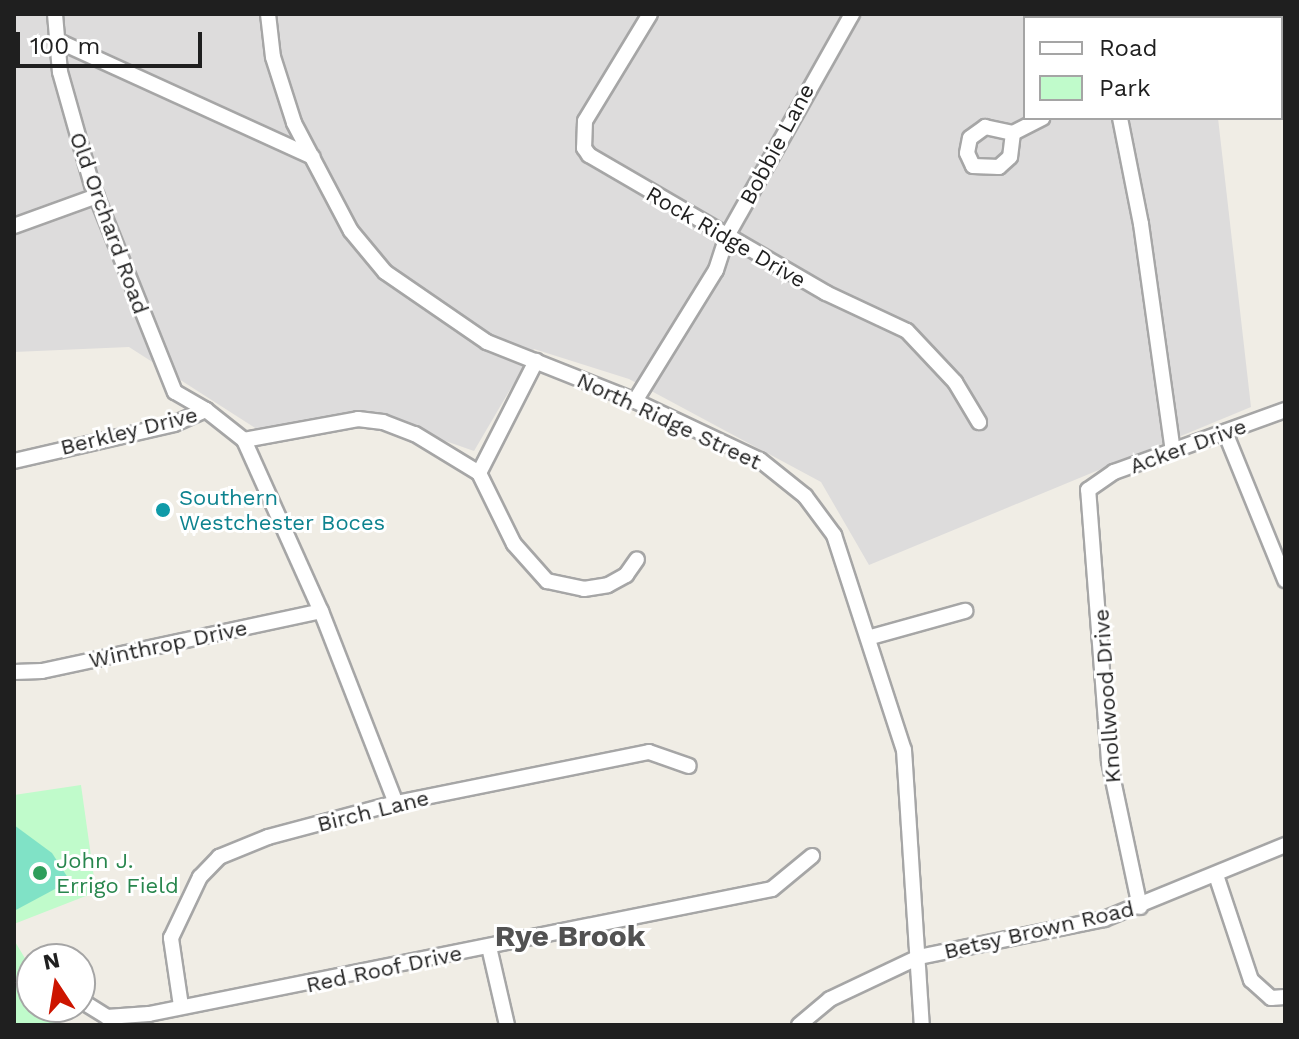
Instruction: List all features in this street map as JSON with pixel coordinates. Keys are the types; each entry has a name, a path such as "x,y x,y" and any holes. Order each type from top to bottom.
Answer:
{"street":[{"name":"Old Orchard Road","path":"55,14 56,40 71,119 97,196 175,392 206,410"},
{"name":"North Ridge Street","path":"268,14 281,91 351,231 385,272 448,319 760,460 805,496 834,535 871,637 909,777 922,1025"},
{"name":"Rock Ridge Drive","path":"650,14 585,121 584,148 600,165 826,293 907,331 955,382 979,422"},
{"name":"Bobbie Lane","path":"635,401 716,270 727,236 852,14"},
{"path":"56,40 313,157"},
{"path":"1013,133 1038,120"},
{"path":"1120,120 1141,224 1173,451"},
{"path":"14,226 97,196"},
{"path":"479,473 536,361"},
{"name":"Berkley Drive","path":"14,461 174,424 206,410 244,440"},
{"name":"Acker Drive","path":"1092,484 1285,410"},
{"path":"396,803 321,611 244,440 358,419 383,422 429,441 479,473 514,544 547,581 584,589 608,585 626,575 637,559"},
{"path":"1225,432 1285,580"},
{"name":"Knollwood Drive","path":"1092,484 1088,498 1095,533 1109,761 1140,907"},
{"name":"Winthrop Drive","path":"14,672 42,671 321,611"},
{"path":"871,637 965,611"},
{"name":"Birch Lane","path":"181,1006 171,938 200,877 219,857 268,837 396,803 649,752 689,766"},
{"name":"Betsy Brown Road","path":"799,1025 830,999 919,957 1140,907 1285,845"},
{"name":"Red Roof Drive","path":"96,1010 107,1017 120,1019 772,889 812,856"},
{"path":"1216,875 1251,980 1271,998 1285,997"},
{"path":"489,947 507,1025"}],"shaded area":[{"path":"14,14 1182,14 1023,16 1023,120 1218,120 1251,407 869,565 821,482 629,379 534,349 474,451 357,410 260,431 129,347 14,352"}],"green space":[{"path":"81,785 96,892 14,924 14,795"},
{"name":"John J. Errigo Field","path":"14,825 52,853 70,881 14,911"},
{"path":"14,940 16,1023 57,1023 14,1025"}],"place":[{"name":"Southern Westchester Boces","path":"163,510"},
{"name":"John J. Errigo Field","path":"40,873"}],"district":[{"name":"Rye Brook","path":"570,936"}]}
